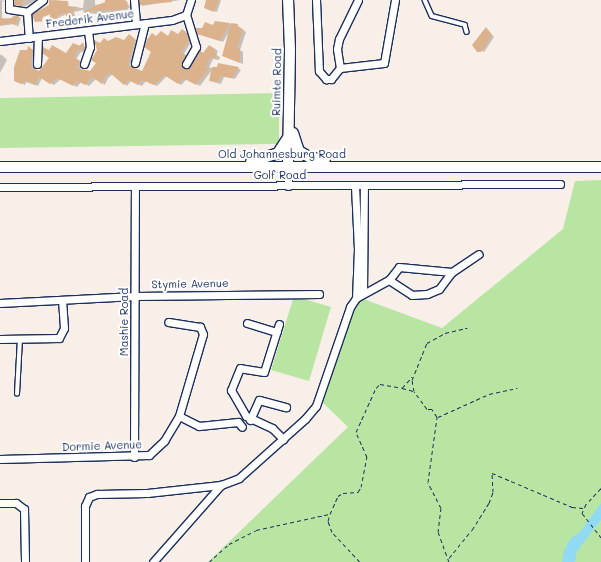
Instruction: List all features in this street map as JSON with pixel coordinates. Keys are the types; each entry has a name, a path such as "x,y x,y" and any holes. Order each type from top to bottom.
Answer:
{"main road":[{"name":"Ruimte Road","path":"288,0 290,65 288,165"},
{"path":"290,65 293,138 299,151 314,159 365,166"},
{"path":"237,166 278,153 288,136"},
{"name":"Old Johannesburg Road","path":"563,165 601,161"},
{"name":"Old Johannesburg Road","path":"0,167 288,165 563,165 601,167"}],"street":[{"path":"9,0 9,10 27,12 43,0"},
{"path":"134,0 136,24"},
{"path":"186,64 196,47 184,16 191,0"},
{"path":"316,0 319,71 326,79 330,79 340,68 384,63 395,0"},
{"path":"340,68 337,49 339,39 358,0"},
{"path":"27,12 29,38"},
{"name":"Frederik Avenue","path":"0,41 144,24 184,16"},
{"path":"135,63 144,24"},
{"path":"84,64 90,47 88,30"},
{"path":"38,37 38,64"},
{"path":"288,165 288,186"},
{"name":"Golf Road","path":"0,187 560,184"},
{"name":"Mashie Road","path":"134,457 135,186"},
{"path":"355,186 358,249 356,298"},
{"path":"363,293 364,186"},
{"path":"389,280 404,292 423,295 439,289 452,272 479,254"},
{"path":"85,562 85,506 91,495 147,493 210,485 222,485 239,478 312,412 319,399 350,308 356,298 389,280 399,267 452,272"},
{"name":"Stymie Avenue","path":"0,303 62,301 135,296 319,294"},
{"path":"0,339 59,338 64,328 62,301"},
{"name":"Dormie Avenue","path":"0,459 134,457 149,455 159,446 179,416 203,330 200,327 168,322"},
{"path":"247,323 277,332"},
{"path":"280,324 264,372 240,368 231,387 232,393 250,420 272,428 283,439"},
{"path":"250,420 259,400 286,407"},
{"path":"179,416 199,426 238,422 242,427"},
{"path":"210,485 214,495"},
{"path":"153,562 222,485"},
{"path":"0,503 16,503 24,509 25,562"}],"lane":[{"path":"425,0 432,16 465,25 467,32"},
{"path":"17,394 20,339"}],"path":[{"path":"402,388 413,377 427,343 445,333 467,328"},
{"path":"413,377 414,391 427,408 432,409 438,417 428,482 441,508 438,532 449,562"},
{"path":"360,562 332,532 328,521 330,514 338,496 343,493 358,492 361,487 368,457 356,432 376,388 380,384 414,391"},
{"path":"438,417 441,417 489,394 517,388"},
{"path":"449,559 472,530 488,503 493,492 492,473 572,507 583,508"},
{"path":"583,508 601,488"},
{"path":"583,508 586,519 601,537"},
{"path":"209,562 229,544 256,530 330,514"}],"green space":[{"path":"279,93 279,144 0,148 0,98"},
{"path":"601,180 601,562 208,562 348,427 319,399 358,297 442,328 563,229 575,181"},
{"path":"294,296 331,307 309,381 271,370"}],"water":[{"path":"601,503 601,520 577,551 575,562 562,562 564,550 571,538 580,532"}],"building":[{"path":"14,0 23,0 21,6 14,5"},
{"path":"49,0 68,1 67,6 79,7 72,11 74,16 66,16 66,13 57,15 57,19 50,19 50,14 42,17 41,21 35,22 32,14 49,5"},
{"path":"105,0 127,1 128,6 125,9 82,12 105,2"},
{"path":"139,0 172,0 172,2 139,5"},
{"path":"206,0 219,0 214,12 204,8"},
{"path":"14,15 19,16 15,26 13,23 0,25 0,18 11,19"},
{"path":"215,21 230,23 220,41 197,34 196,28 202,28 205,22 213,25"},
{"path":"231,23 238,24 237,27 243,29 237,48 240,49 240,63 222,56"},
{"path":"486,27 492,35 481,52 477,52 472,45"},
{"path":"182,29 186,32 189,40 181,52 186,55 181,64 183,68 190,67 200,50 203,53 209,45 215,49 214,52 217,54 216,58 210,58 205,68 210,67 196,85 183,78 178,84 164,75 154,85 142,80 138,85 128,80 124,85 110,73 105,76 102,84 92,77 85,85 77,81 73,86 57,78 50,84 39,77 35,85 27,81 21,84 14,81 14,67 20,50 27,50 28,46 33,50 31,67 39,71 49,58 42,53 43,47 49,50 52,45 66,53 73,43 80,46 83,42 84,49 78,50 74,57 80,61 77,68 90,71 96,63 91,60 97,50 94,40 100,43 104,38 108,41 116,37 124,40 129,34 135,39 128,65 142,71 151,52 144,47 146,41 152,33 156,36 161,31 168,36 171,30 178,34"},
{"path":"218,63 239,67 232,78 221,76 218,82 209,81 212,67 217,67"}]}
